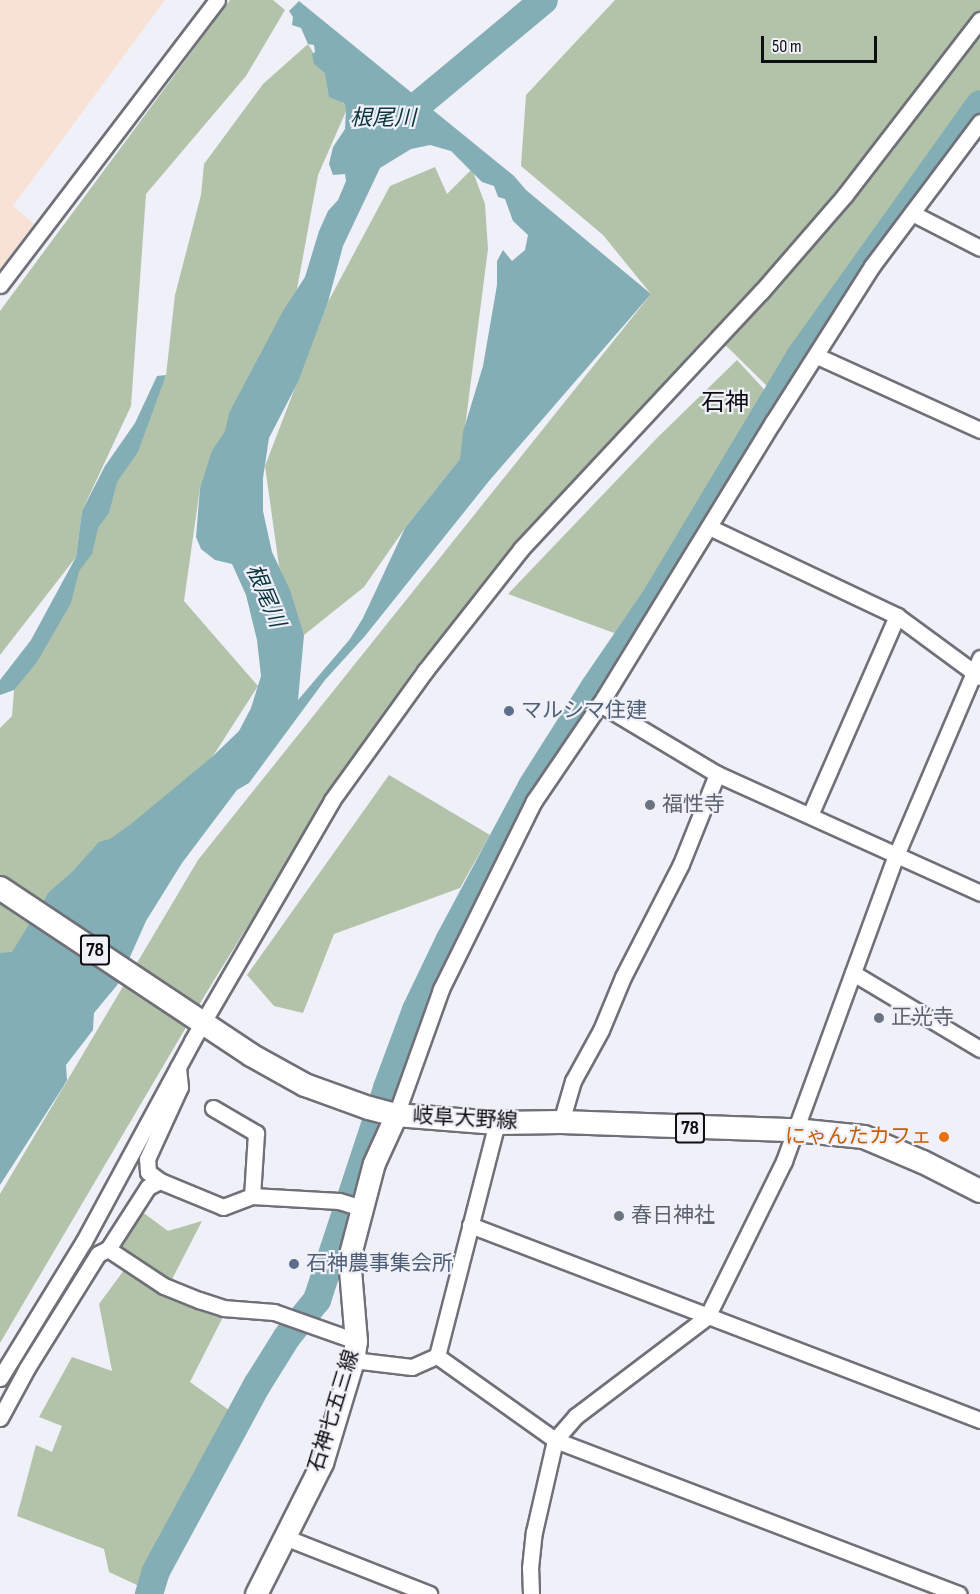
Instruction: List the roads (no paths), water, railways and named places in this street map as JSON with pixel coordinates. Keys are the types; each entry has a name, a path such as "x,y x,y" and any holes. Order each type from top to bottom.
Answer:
{"main road":[{"name":"岐阜大野線","path":"0,888 251,1055 306,1085 385,1112 497,1123 561,1122 795,1130 864,1137 923,1162 980,1191"},
{"name":"石神七五三線","path":"256,1594 287,1538 322,1463 355,1351 350,1258 359,1207 374,1163 385,1112"}],"street":[{"path":"0,285 217,0"},
{"path":"0,1378 84,1240 178,1067 196,1018 332,800 432,662 521,549 753,300 845,195 980,20"},
{"path":"385,1112 441,989 534,801 600,704 773,422 872,266 980,122"},
{"path":"912,213 980,248"},
{"path":"817,356 980,430"},
{"path":"709,527 897,616 977,675"},
{"path":"810,815 897,616"},
{"path":"531,1594 530,1568 534,1532 555,1440 576,1416 707,1317 784,1161 897,853 977,675 980,658"},
{"path":"600,704 717,774 897,853 980,893"},
{"path":"561,1122 573,1081 601,1030 623,977 681,864 717,774"},
{"path":"852,973 980,1049"},
{"path":"178,1067 180,1087 147,1159 148,1172 160,1181 223,1207 252,1196 339,1201 359,1207"},
{"path":"213,1108 256,1133 252,1196"},
{"path":"437,1356 497,1123"},
{"path":"0,1419 27,1368 98,1254 108,1249 148,1187 160,1181"},
{"path":"470,1225 980,1420"},
{"path":"108,1249 164,1286 223,1308 274,1312 355,1351 412,1367 437,1356"},
{"path":"437,1356 555,1440 959,1594"},
{"path":"287,1538 429,1594"}],"water":[{"path":"299,1 514,176 526,190 651,294 489,481 365,636 325,680 249,783 237,790 182,863 146,921 118,984 94,1013 93,1030 66,1065 67,1080 0,1185 0,953 12,952 49,892 72,872 99,842 110,839 131,824 213,756 239,731 251,708 261,676 257,640 246,595 232,564 215,560 201,549 196,537 200,488 212,451 225,431 229,413 283,311 305,277 319,231 328,211 338,200 346,181 345,174 333,175 329,164 333,147 345,129 344,103 329,97 325,73 314,64 312,54 315,52 314,45 308,44 301,28 292,25 293,17 289,11","holes":["430,145 451,151 482,182 494,186 498,197 505,199 513,221 528,235 525,250 512,261 503,250 497,261 497,285 483,366 463,432 460,459 405,528 363,618 350,639 298,700 304,635 290,590 272,552 263,511 263,478 269,438 298,382 328,302 343,246 380,168 411,149"]},
{"path":"166,375 138,452 117,482 109,513 98,528 92,554 79,571 71,603 37,662 14,690 0,695 0,680 31,640 76,557 82,511 105,466 135,423 157,376"}],"waterway":[{"name":"根尾川","path":"394,125 544,0"},
{"path":"149,1594 156,1571 257,1385 287,1337 317,1300 387,1088 416,1010 449,941 532,786 594,688 656,597 801,355 980,104"}],"place":[{"name":"マルシマ住建","path":"509,711"},
{"name":"福性寺","path":"650,805"},
{"name":"正光寺","path":"879,1018"},
{"name":"にゃんたカフェ","path":"944,1137"},
{"name":"春日神社","path":"619,1216"},
{"name":"石神農事集会所","path":"294,1264"}],"district":[{"name":"石神","path":"725,403"}]}
